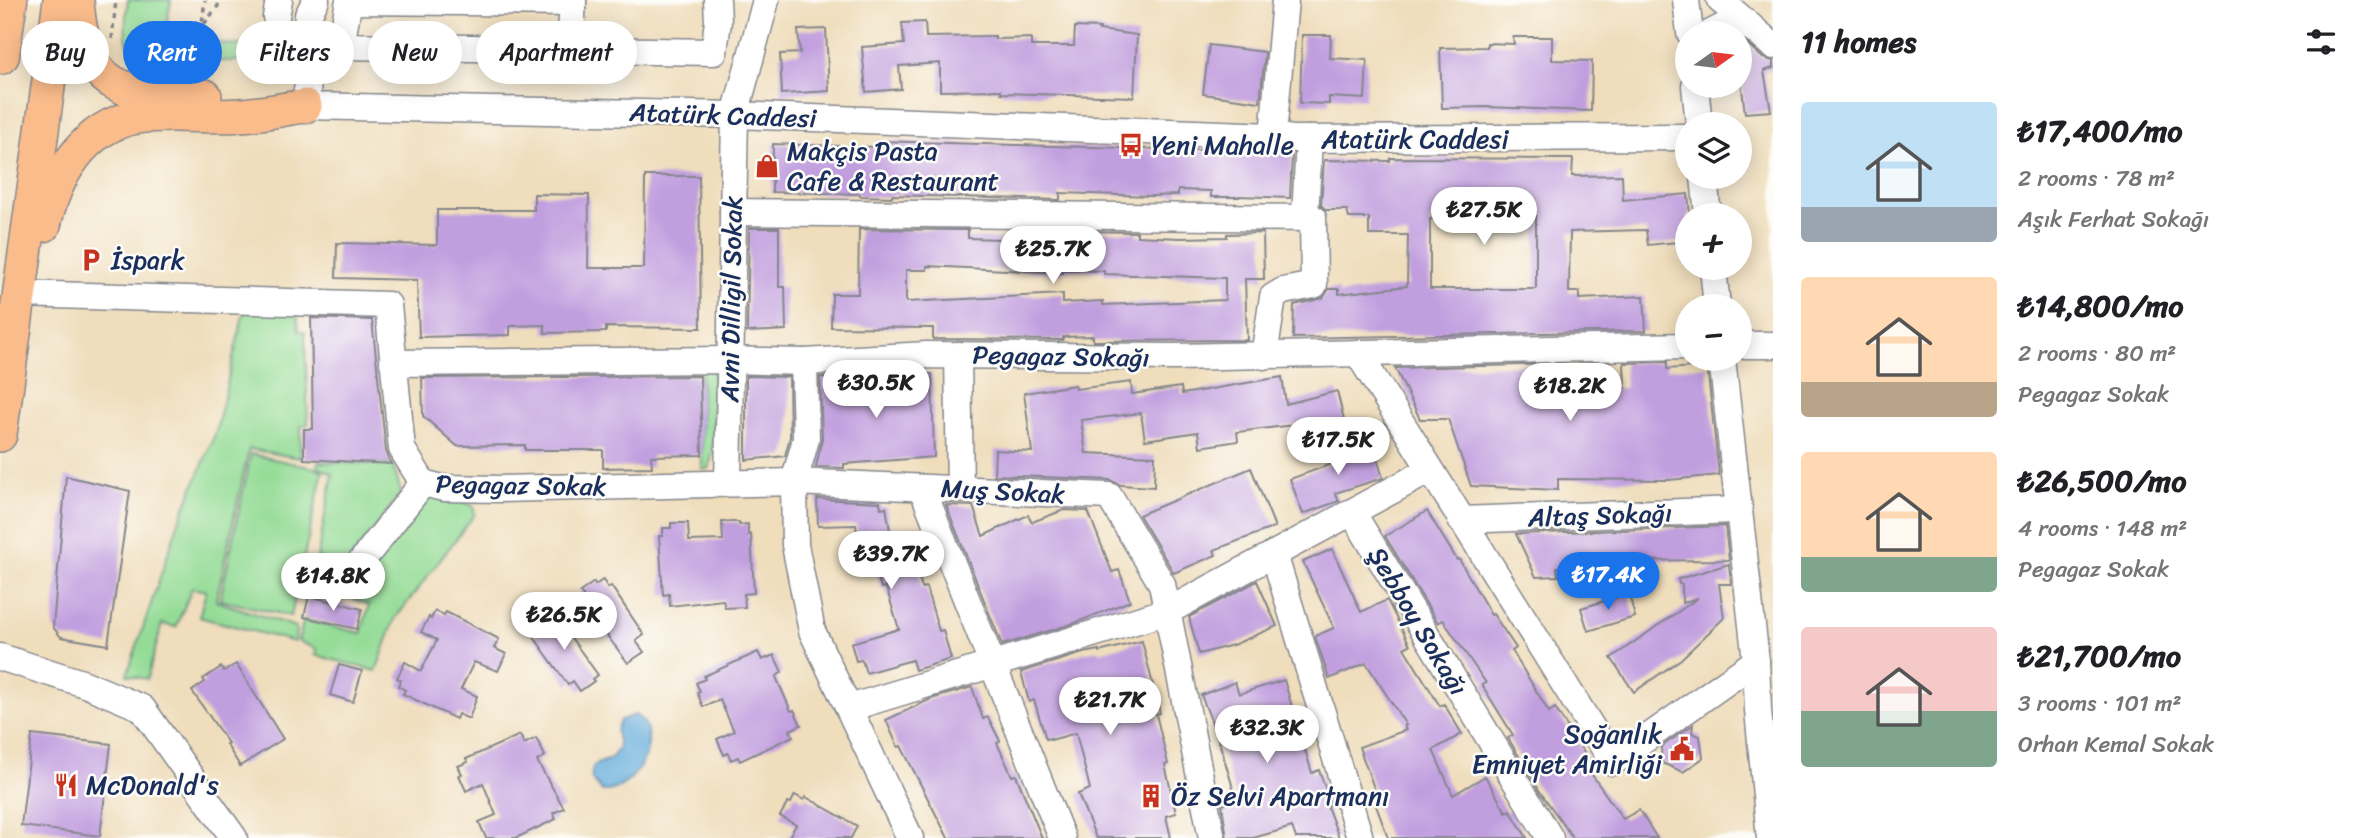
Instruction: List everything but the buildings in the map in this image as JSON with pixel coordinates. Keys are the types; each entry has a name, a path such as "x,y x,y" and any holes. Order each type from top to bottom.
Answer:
{"highway":[{"path":"0,55 8,0"}],"main road":[{"path":"0,435 60,0"},
{"path":"77,0 81,33 95,68 107,78 132,91 193,96 306,94"},
{"path":"19,295 33,276 48,205 60,178 76,153 97,133 110,125 139,117 241,115 306,94"}],"street":[{"path":"476,48 341,46 349,0 573,2 572,21"},
{"path":"637,51 713,52 718,21 717,0"},
{"name":"Avni Dilligil Sokak","path":"728,483 735,115 766,0"},
{"path":"1273,136 1285,0"},
{"path":"1686,0 1689,21"},
{"path":"1720,0 1742,21"},
{"path":"306,94 317,59 320,15 315,2"},
{"path":"1752,30 1773,46"},
{"name":"Atatürk Caddesi","path":"306,94 1309,139 1675,137"},
{"path":"1305,218 1309,139"},
{"path":"733,212 1313,218 1314,285 1283,291 1273,297 1264,356"},
{"name":"Pegagaz Sokak","path":"19,295 388,306 402,449 423,483 443,488 794,482"},
{"path":"1752,345 1773,345"},
{"name":"Pegagaz Sokağı","path":"393,363 730,360 804,362 958,355 1175,358 1675,346"},
{"path":"1359,353 1613,762 1756,661"},
{"path":"958,355 960,489"},
{"path":"804,362 806,439 794,482 795,545 812,631 910,838"},
{"path":"1723,371 1738,510 1760,594 1756,661 1758,710 1770,838"},
{"path":"849,708 1168,611 1430,470"},
{"name":"Muş Sokak","path":"794,482 1109,496 1163,584 1168,611"},
{"path":"318,577 337,583 346,581 423,483"},
{"path":"922,488 1062,838"},
{"name":"Altaş Sokağı","path":"1461,520 1738,510"},
{"name":"Şebboy Sokağı","path":"1352,512 1550,838"},
{"path":"1274,554 1360,838"},
{"path":"1168,611 1212,838"},
{"path":"0,657 85,684 142,708 234,838"}],"path":[{"path":"112,41 116,0"},
{"path":"203,21 205,0"},
{"path":"207,21 218,6 219,0"},
{"path":"193,96 195,84"}],"green space":[{"path":"128,0 171,0 167,21 126,21"},
{"path":"222,43 236,45 236,61 222,61"},
{"path":"244,311 297,313 299,331 305,332 308,425 301,426 300,458 249,449 216,601 296,627 295,642 199,617 206,591 192,588 176,627 162,624 147,679 127,675 178,524 216,432"},
{"path":"701,364 713,367 713,453 708,469 702,469"},
{"path":"251,454 323,470 291,616 220,600"},
{"path":"318,462 393,465 401,493 345,566 317,558 333,474 317,466"},
{"path":"430,495 457,499 473,506 475,514 395,619 376,671 315,655 317,649 298,641 304,620 361,633 369,605 349,597 365,569"}],"water":[{"path":"635,715 644,724 648,735 643,761 626,783 602,791 592,780 592,769 612,757 619,747 616,731 620,720"}],"place":[{"name":"Yeni Mahalle","path":"1131,145"},
{"name":"Makçis Pasta Cafe & Restaurant","path":"767,166"},
{"name":"İspark","path":"91,260"},
{"name":"Soğanlık Emniyet Amirliği","path":"1682,749"},
{"name":"McDonald's","path":"66,785"},
{"name":"Öz Selvi Apartmanı","path":"1151,796"}]}
